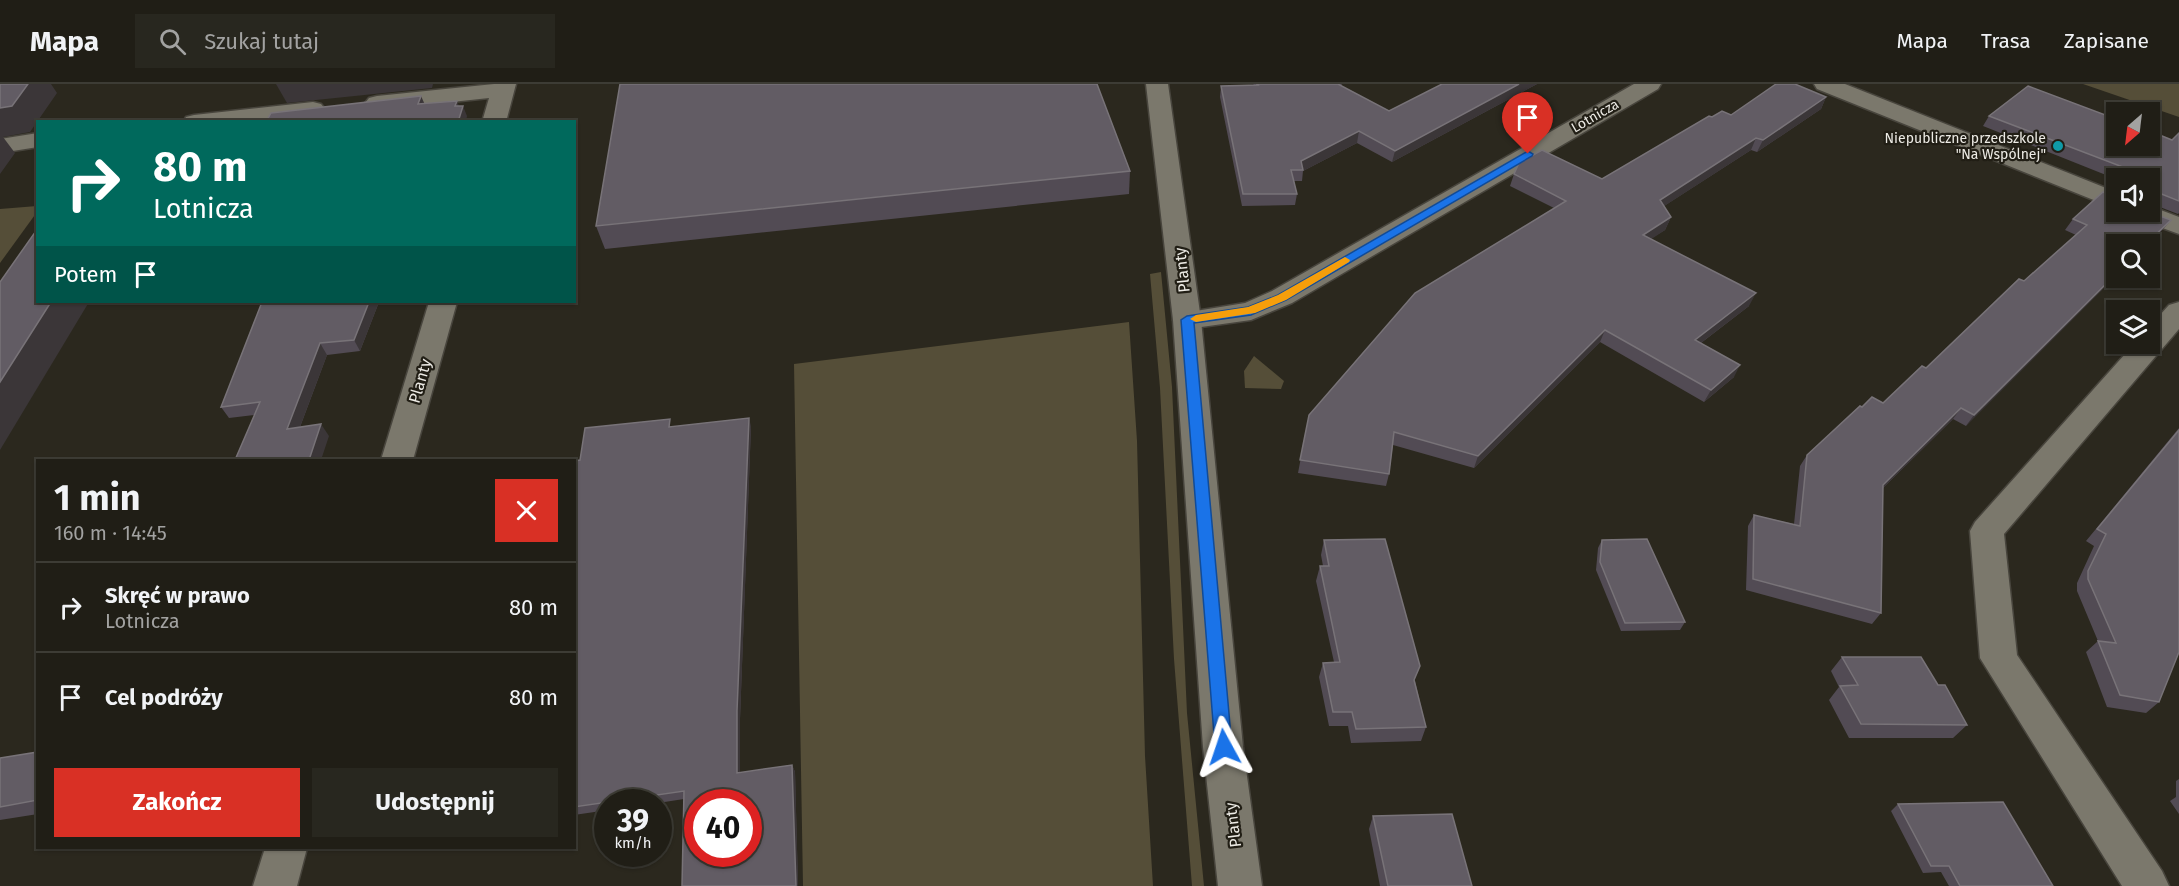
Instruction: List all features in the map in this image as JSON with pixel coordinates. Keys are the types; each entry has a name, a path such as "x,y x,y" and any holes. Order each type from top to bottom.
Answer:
{"street":[{"name":"Planty","path":"1157,84 1187,320 1224,747 1240,886"},
{"name":"Lotnicza","path":"1187,320 1251,311 1282,297 1650,84"},
{"path":"1825,84 2106,197"},
{"path":"356,105 504,87 495,120"},
{"path":"214,120 333,108"},
{"path":"0,146 36,140"},
{"path":"2160,218 2179,225"},
{"name":"Planty","path":"397,459 443,303"},
{"path":"2147,886 2000,658 1987,531 2179,310"},
{"path":"275,886 286,849"}],"shaded area":[{"path":"2083,84 2179,84 2179,117 2160,110 2160,102 2135,102"},
{"path":"36,206 36,213 0,263 0,209"},
{"path":"1161,272 1172,387 1187,713 1204,886 1192,886 1174,659 1160,388 1150,274"},
{"path":"1129,322 1137,441 1145,756 1153,886 803,886 794,364"},
{"path":"1254,356 1284,381 1281,389 1245,388 1244,371"}],"building":[{"path":"0,84 28,84 12,106 0,108"},
{"path":"620,84 1097,84 1130,171 596,226"},
{"path":"1338,84 1389,111 1442,84 1519,84 1395,151 1359,131 1301,161 1303,170 1291,170 1297,194 1243,194 1221,86"},
{"path":"1776,84 1795,84 1826,97 1763,140 1756,138 1660,200 1671,217 1643,235 1756,293 1695,340 1740,365 1711,390 1605,330 1478,456 1394,432 1389,474 1300,460 1309,415 1415,293 1566,201 1514,174 1519,163 1542,150 1602,179 1709,116 1712,117 1722,111 1731,115"},
{"path":"2028,86 2106,115 2106,156 2160,156 2160,135 2172,140 2179,133 2179,201 2160,193 2160,168 2125,168 1989,116"},
{"path":"421,96 418,104 457,101 455,106 463,106 459,120 267,120 271,113"},
{"path":"2103,192 2106,193 2106,222 2160,222 2160,216 2171,220 2156,234 2106,234 2106,284 1974,415 1961,408 1883,485 1881,613 1753,579 1754,515 1800,526 1807,455 1872,397 1883,403 1922,366 1926,368 2019,279 2024,281 2087,225 2073,219"},
{"path":"36,231 36,303 50,303 0,382 0,282"},
{"path":"262,303 369,303 354,340 320,343 287,429 321,424 309,459 235,459 260,402 221,407"},
{"path":"749,418 737,711 737,773 792,765 796,886 682,886 684,791 672,793 672,789 594,789 594,804 576,807 576,461 580,460 585,428 670,419 669,427"},
{"path":"2179,430 2179,652 2159,702 2120,695 2098,641 2116,643 2088,579 2088,571 2106,534 2097,529"},
{"path":"1385,539 1420,666 1414,680 1426,727 1356,729 1352,712 1333,712 1323,663 1340,662 1320,566 1329,566 1324,540"},
{"path":"1647,539 1685,622 1625,623 1600,562 1602,540"},
{"path":"1842,657 1921,657 1938,685 1945,685 1967,725 1861,724 1840,686 1858,685"},
{"path":"36,752 36,800 0,807 0,758"},
{"path":"2003,802 2053,886 1960,886 1949,866 1931,866 1898,804"},
{"path":"1452,814 1472,886 1388,886 1373,816"}],"slow traffic":[{"path":"1196,319 1251,311 1282,297 1345,260"}],"place":[{"name":"Niepubliczne przedszkole \"Na Wspólnej\"","path":"2058,146"}],"route":[{"path":"1224,747 1187,320 1251,311 1268,304 1528,154"}]}
